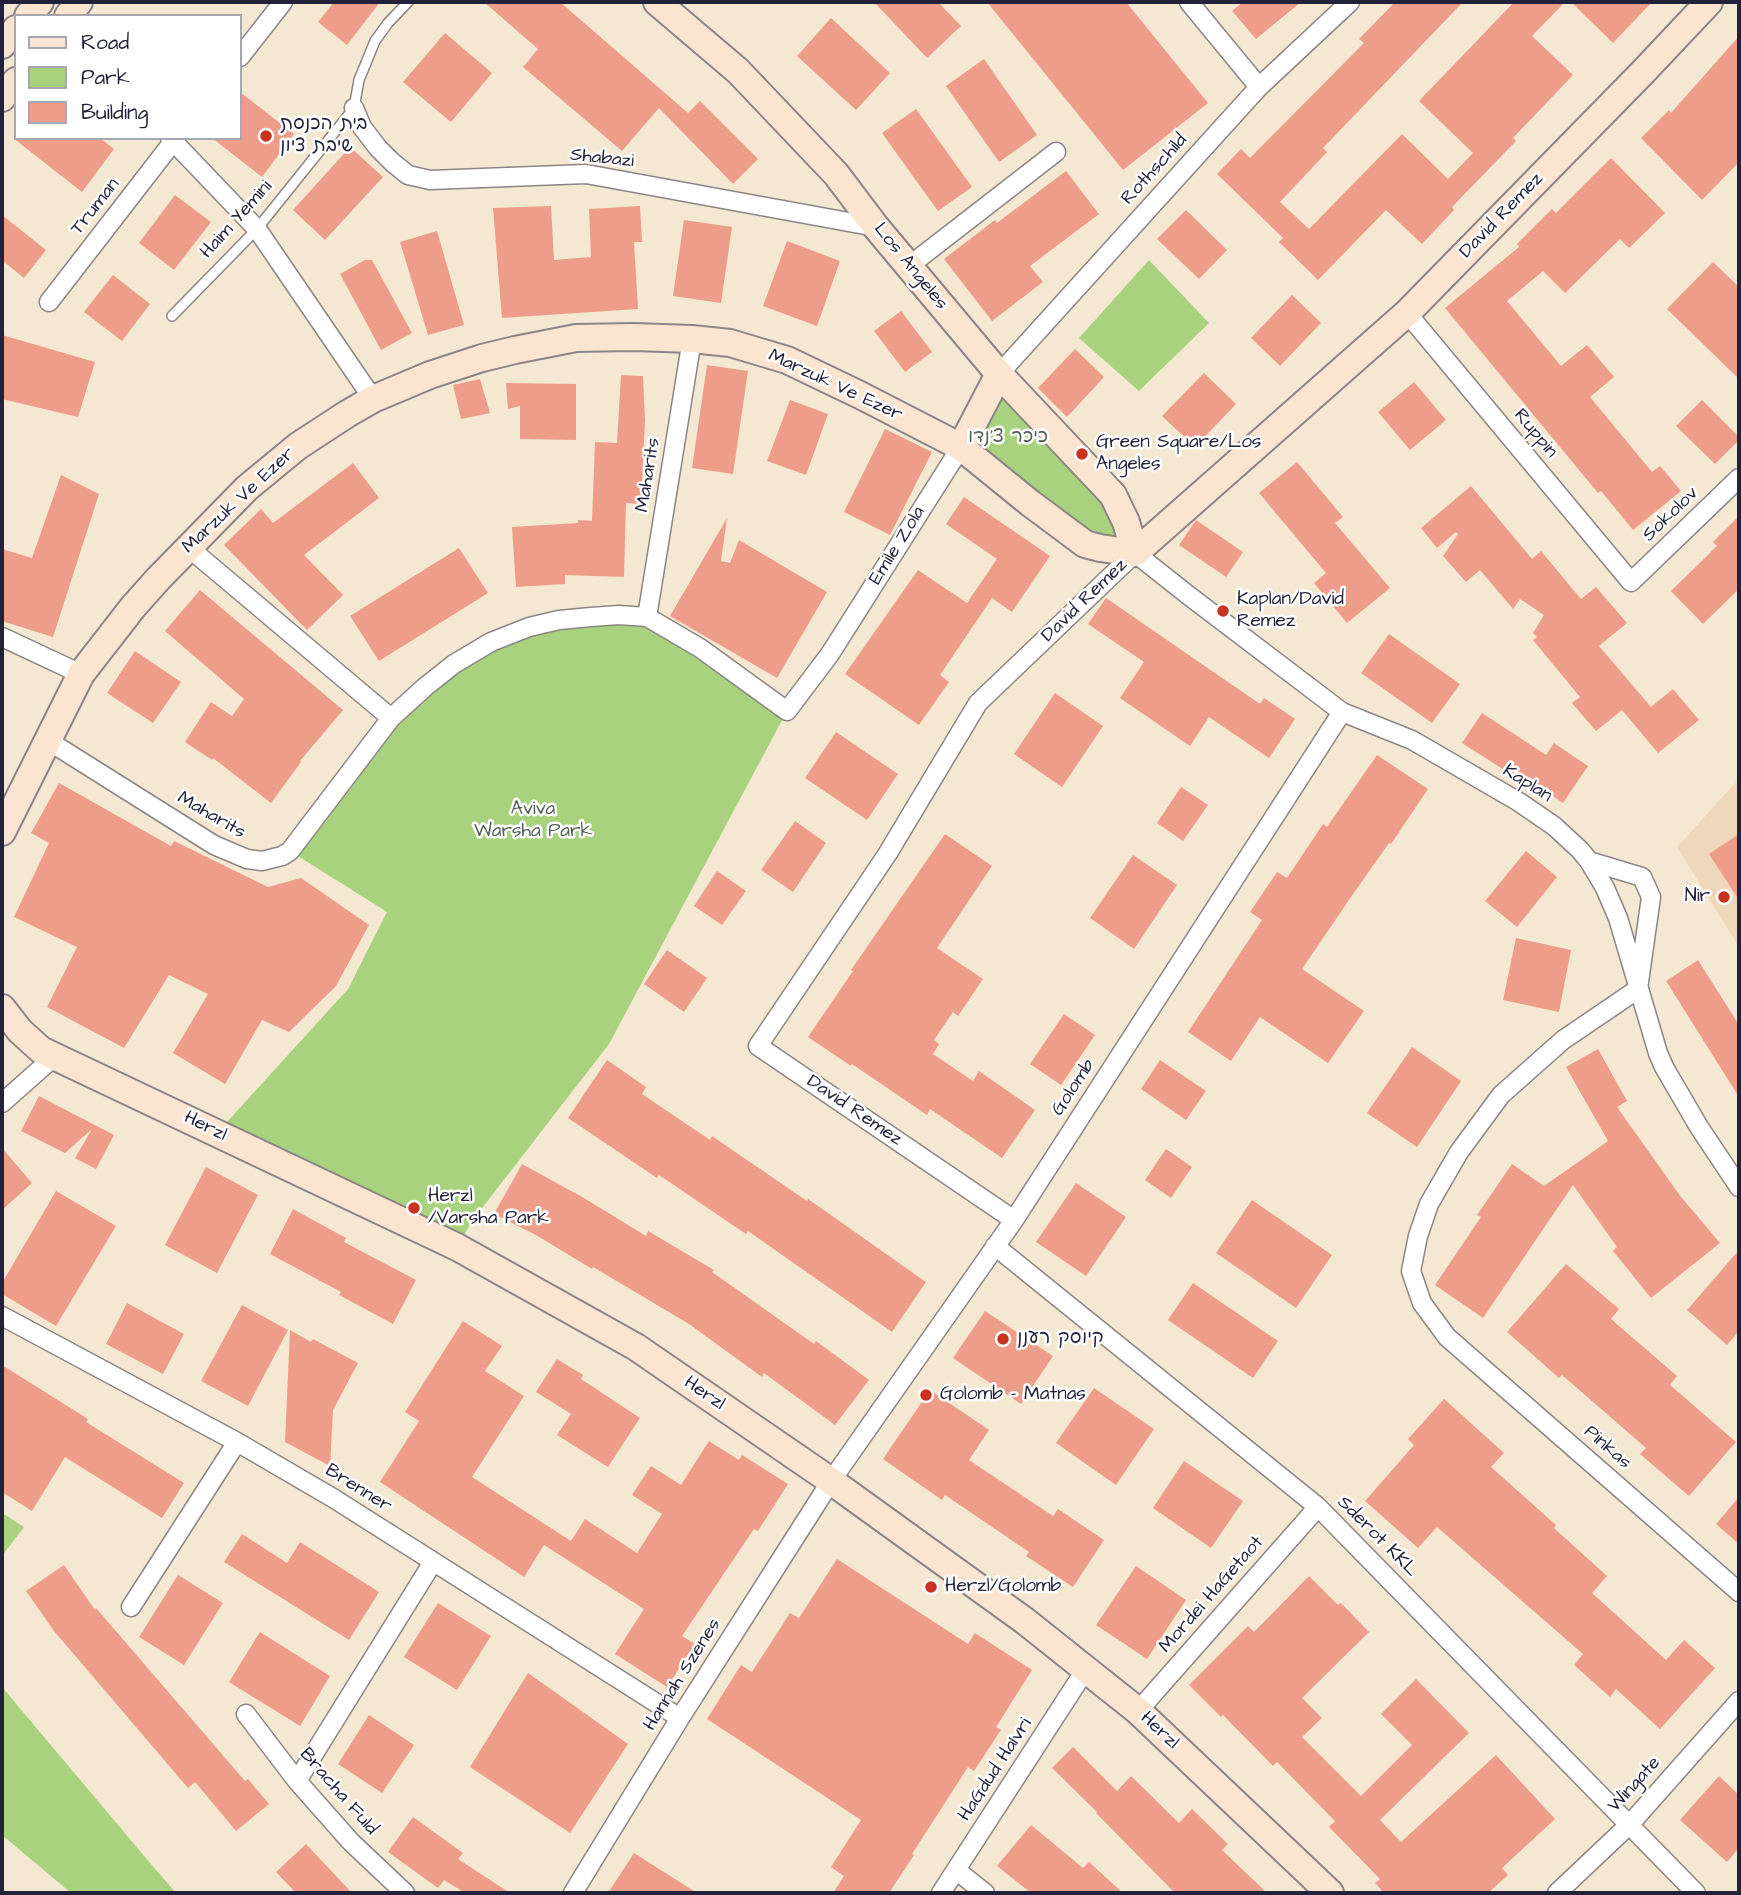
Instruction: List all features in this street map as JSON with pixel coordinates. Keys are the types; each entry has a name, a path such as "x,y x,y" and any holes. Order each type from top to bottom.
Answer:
{"street":[{"path":"242,54 283,2"},
{"name":"Los Angeles","path":"657,2 738,71 835,174 999,374 1112,495 1126,522 1135,552"},
{"path":"1189,2 1259,87"},
{"name":"Rothschild","path":"999,374 1259,87 1350,2"},
{"name":"David Remez","path":"1014,1220 758,1046 888,853 978,703 1135,552 1407,313 1709,2"},
{"path":"2,45 14,31"},
{"path":"2,98 14,83"},
{"name":"Shabazi","path":"354,108 362,127 392,162 408,175 429,180 586,174 876,227"},
{"name":"Truman","path":"49,302 172,140"},
{"path":"174,140 257,229 373,399"},
{"path":"909,266 1056,152"},
{"name":"Ruppin","path":"1407,313 1631,582"},
{"name":"Marzuk Ve Ezer","path":"2,832 81,674 133,607 247,488 298,446 373,399 430,375 482,358 576,338 634,337 730,343 787,360 961,447 1085,544 1135,552"},
{"name":"Maharits","path":"647,617 692,339"},
{"name":"Emile Zola","path":"787,711 830,654 961,447 999,374"},
{"name":"Sokolov","path":"1631,582 1739,478"},
{"path":"188,547 391,718"},
{"name":"Kaplan","path":"1135,552 1342,712 1412,740 1519,802 1561,833 1589,862 1605,888 1618,918 1664,1067 1699,1128 1739,1186"},
{"name":"Maharits","path":"47,740 214,845 247,859 262,860 282,856 290,851 391,718 425,687 454,664 491,642 529,627 559,620 619,615 647,617 700,649 787,711"},
{"path":"2,637 81,674"},
{"name":"Golomb","path":"831,1481 1014,1220 1342,712"},
{"path":"1589,862 1642,877 1651,897 1638,989"},
{"name":"Pinkas","path":"1638,989 1563,1040 1501,1095 1459,1152 1429,1204 1418,1236 1411,1271 1422,1303 1447,1337 1739,1592"},
{"path":"2,1008 27,1039 54,1057 2,1103"},
{"name":"Herzl","path":"54,1057 457,1247 636,1348 831,1481 1014,1612 1086,1668 1138,1711 1330,1893"},
{"name":"Sderot KKL","path":"995,1246 1318,1507 1696,1893"},
{"name":"Brenner","path":"2,1316 237,1442 333,1498 680,1718"},
{"path":"131,1606 237,1442"},
{"name":"Hannah Szenes","path":"573,1893 680,1718 831,1481"},
{"name":"Mordei HaGetaot","path":"1138,1711 1318,1507"},
{"path":"297,1781 433,1562"},
{"name":"HaGdud HaIvri","path":"941,1893 1086,1668"},
{"name":"Wingate","path":"1557,1893 1630,1824 1739,1701"},
{"name":"Bracha Fuld","path":"246,1714 297,1781 351,1842 405,1893"},
{"path":"956,1870 985,1893"}],"lane":[{"name":"Haim Yemini","path":"172,316 257,229 354,108 359,80 375,41 408,2"}],"shaded area":[{"name":"Nir","path":"1739,779 1739,947 1677,847"}],"green space":[{"path":"1149,260 1209,323 1139,391 1079,338"},
{"name":"כיכר צ'נדו","path":"999,374 1113,495 1135,553 1100,548 961,447"},
{"name":"Aviva Warsha Park","path":"647,617 787,711 609,1044 472,1221 457,1247 217,1133 348,989 387,912 290,851 425,687 529,627"},
{"path":"2,1513 24,1527 2,1556"},
{"path":"2,1687 176,1893 71,1893 2,1835"}],"building":[{"path":"334,2 380,2 347,45 318,22"},
{"path":"484,2 560,2 688,113 700,101 758,159 733,184 659,108 622,151 523,67 538,49"},
{"path":"874,2 938,2 961,26 927,58"},
{"path":"987,2 1126,2 1208,103 1123,170"},
{"path":"1243,2 1301,2 1256,39 1232,11"},
{"path":"1395,2 1463,2 1323,148 1327,152 1280,202 1309,229 1402,134 1448,179 1473,153 1419,101 1514,2 1565,2 1532,36 1573,75 1513,138 1516,141 1452,207 1454,210 1422,244 1386,210 1318,280 1279,242 1283,238 1217,174 1241,149 1250,158 1364,43 1359,39"},
{"path":"1571,2 1652,2 1613,43"},
{"path":"831,18 890,73 856,110 797,56"},
{"path":"445,33 492,73 451,122 403,82"},
{"path":"1739,36 1739,162 1702,200 1641,138 1669,110 1671,113"},
{"path":"984,59 1037,135 999,162 946,86"},
{"name":"בית הכנסת שיבת ציון","path":"242,94 294,134 262,177 215,140 242,140"},
{"path":"916,109 972,187 938,211 882,133"},
{"path":"16,140 103,140 114,149 82,192"},
{"path":"350,147 383,177 325,240 293,210"},
{"path":"1611,158 1665,213 1629,248 1620,239 1565,293 1543,271 1507,301 1561,366 1587,345 1614,377 1590,397 1652,472 1660,466 1681,491 1633,530 1601,491 1598,493 1445,308 1519,247 1517,244 1552,209 1556,213"},
{"path":"1066,171 1099,214 1030,266 1043,282 992,321 944,259"},
{"path":"175,195 211,222 174,270 139,243"},
{"path":"551,206 554,260 591,257 589,209 640,206 642,242 634,242 638,309 502,318 493,208"},
{"path":"1186,210 1227,250 1199,279 1157,239"},
{"path":"2,215 46,250 24,278 2,260"},
{"path":"684,220 732,227 721,303 673,296"},
{"path":"437,231 464,325 428,335 400,242"},
{"path":"787,241 840,261 817,326 763,306"},
{"path":"365,260 372,260 412,333 381,350 340,274"},
{"path":"1713,262 1739,287 1739,379 1667,309"},
{"path":"113,275 150,304 122,341 84,312"},
{"path":"1292,295 1321,323 1280,366 1251,338"},
{"path":"901,311 932,352 905,372 874,331"},
{"path":"2,335 95,362 78,417 2,399"},
{"path":"1075,349 1104,377 1067,417 1038,388"},
{"path":"707,365 748,371 733,474 692,468"},
{"path":"1204,373 1236,404 1195,447 1162,416"},
{"path":"621,375 643,376 645,420 641,504 626,503 624,577 565,575 565,584 516,587 512,527 592,521 595,442 617,443"},
{"path":"480,379 490,413 461,419 453,385"},
{"path":"1414,382 1446,420 1410,450 1378,412"},
{"path":"506,383 576,384 576,440 520,439 520,406 508,409"},
{"path":"790,400 828,414 806,475 767,461"},
{"path":"1702,400 1739,437 1715,464 1676,426"},
{"path":"885,429 932,452 890,535 844,512"},
{"path":"1297,462 1343,517 1335,523 1390,588 1347,623 1314,583 1326,573 1259,493"},
{"path":"353,463 379,498 304,555 343,595 307,630 224,545 261,509 273,523"},
{"path":"61,475 99,494 53,637 2,621 2,549 32,558"},
{"path":"1471,486 1532,559 1541,551 1581,599 1596,587 1627,623 1599,646 1651,707 1673,689 1699,720 1658,753 1622,710 1596,731 1572,703 1580,697 1533,640 1537,637 1533,633 1544,615 1520,599 1513,609 1480,570 1466,582 1443,556 1458,534 1456,532 1437,548 1421,528"},
{"path":"964,497 1050,556 1012,612 992,598 940,675 949,682 919,725 845,674 918,570 967,603 997,559 946,524"},
{"path":"1739,516 1739,589 1703,624 1671,591 1717,546 1713,542"},
{"path":"727,518 721,561 730,563 739,540 827,592 777,678 670,616"},
{"path":"1196,520 1243,552 1226,577 1179,545"},
{"path":"459,548 488,593 379,661 350,616"},
{"path":"200,590 343,710 300,761 271,803 213,758 212,760 185,742 211,702 232,716 244,699 165,631"},
{"path":"1106,598 1260,704 1264,698 1295,719 1269,758 1209,717 1190,746 1120,698 1144,662 1088,624"},
{"path":"1389,634 1460,684 1432,723 1361,673"},
{"path":"135,651 181,682 153,723 107,693"},
{"path":"1055,693 1103,726 1062,787 1014,754"},
{"path":"1482,713 1546,755 1554,743 1588,766 1563,803 1516,770 1512,775 1462,743"},
{"path":"836,732 898,774 867,820 805,778"},
{"path":"1377,755 1428,789 1302,969 1364,1011 1328,1063 1260,1017 1231,1061 1188,1032 1262,920 1250,912 1277,872 1287,878 1323,824 1327,827"},
{"path":"59,783 171,846 174,841 268,887 301,878 369,925 336,986 289,1032 262,1020 225,1084 173,1053 208,994 169,975 124,1048 47,1007 77,947 14,917 49,843 31,833"},
{"path":"1181,787 1208,805 1183,841 1157,823"},
{"path":"795,821 826,843 793,892 761,870"},
{"path":"945,834 992,866 937,948 983,979 958,1016 953,1012 934,1040 939,1044 933,1054 973,1081 979,1071 1035,1110 1002,1158 930,1109 927,1115 808,1037"},
{"path":"1739,834 1739,900 1709,854"},
{"path":"1526,851 1557,877 1517,927 1485,901"},
{"path":"1133,855 1177,885 1134,949 1090,918"},
{"path":"717,871 746,891 722,925 694,906"},
{"path":"1516,938 1571,950 1559,1012 1503,1000"},
{"path":"667,950 707,978 684,1012 644,984"},
{"path":"1698,960 1739,1025 1739,1097 1666,981"},
{"path":"1064,1014 1095,1035 1061,1085 1030,1064"},
{"path":"1412,1047 1461,1081 1417,1147 1367,1113"},
{"path":"1598,1049 1627,1101 1617,1107 1681,1197 1720,1243 1651,1298 1613,1251 1617,1247 1573,1185 1483,1318 1435,1285 1481,1217 1477,1215 1512,1164 1544,1186 1608,1141 1566,1067"},
{"path":"607,1060 646,1087 642,1094 710,1140 712,1136 807,1201 808,1199 926,1282 892,1332 748,1231 746,1234 568,1118"},
{"path":"1160,1060 1206,1091 1186,1120 1141,1089"},
{"path":"39,1096 114,1135 96,1169 75,1158 92,1129 65,1153 21,1131"},
{"path":"2,1148 32,1183 2,1210"},
{"path":"1166,1149 1192,1167 1171,1198 1145,1180"},
{"path":"522,1164 646,1236 648,1231 714,1270 712,1272 869,1380 835,1425 764,1373 762,1377 689,1324 593,1267 592,1269 536,1235 494,1214"},
{"path":"206,1167 258,1195 217,1273 165,1245"},
{"path":"1076,1183 1126,1217 1086,1276 1036,1242"},
{"path":"56,1191 116,1226 56,1326 2,1294 2,1283"},
{"path":"1252,1200 1332,1255 1296,1308 1216,1253"},
{"path":"293,1209 346,1238 344,1242 416,1280 393,1324 270,1254"},
{"path":"1739,1250 1739,1331 1727,1345 1687,1310"},
{"path":"1566,1264 1619,1309 1611,1319 1677,1376 1670,1385 1736,1442 1689,1496 1640,1454 1646,1448 1562,1375 1559,1378 1507,1332"},
{"path":"1193,1283 1278,1341 1253,1378 1168,1320"},
{"path":"127,1303 184,1334 163,1374 106,1344"},
{"path":"242,1305 288,1330 248,1406 201,1381"},
{"path":"985,1311 1053,1356 1021,1404 953,1358"},
{"path":"463,1321 502,1346 485,1371 524,1396 472,1477 571,1541 585,1519 637,1553 662,1514 632,1495 651,1466 681,1485 709,1441 739,1460 742,1455 788,1484 758,1531 754,1529 682,1636 695,1644 667,1687 615,1654 644,1609 544,1545 524,1577 380,1482 419,1421 405,1412"},
{"path":"290,1330 358,1363 333,1410 330,1466 285,1442"},
{"path":"557,1359 583,1375 581,1379 640,1418 608,1467 557,1435 571,1414 536,1392"},
{"path":"2,1365 88,1419 86,1422 184,1483 162,1518 65,1457 32,1511 2,1492"},
{"path":"1094,1388 1154,1429 1116,1485 1056,1443"},
{"path":"930,1390 989,1430 969,1460 1053,1516 1058,1509 1104,1540 1073,1587 1026,1556 1029,1552 945,1495 942,1500 883,1459"},
{"path":"1444,1399 1504,1453 1491,1467 1556,1525 1554,1528 1607,1576 1592,1593 1666,1660 1684,1640 1715,1668 1660,1729 1616,1689 1610,1697 1574,1665 1583,1654 1437,1527 1418,1548 1365,1501 1414,1445 1408,1439"},
{"path":"1184,1461 1243,1501 1211,1548 1153,1508"},
{"path":"1739,1497 1739,1544 1716,1524"},
{"path":"242,1534 287,1563 300,1542 379,1592 349,1640 224,1562"},
{"path":"837,1559 968,1644 975,1633 1032,1670 996,1727 1001,1730 974,1771 968,1767 889,1893 833,1893 844,1876 831,1867 861,1820 707,1719 741,1665 752,1672 790,1613 799,1618"},
{"path":"64,1565 95,1610 96,1608 245,1781 248,1779 269,1804 236,1831 195,1782 188,1788 54,1631 26,1591"},
{"path":"1136,1566 1186,1600 1147,1659 1096,1625"},
{"path":"178,1575 223,1603 184,1665 139,1637"},
{"path":"1309,1576 1369,1632 1302,1698 1322,1718 1302,1737 1361,1796 1412,1745 1381,1714 1416,1679 1469,1733 1380,1820 1401,1842 1496,1755 1555,1819 1502,1868 1508,1875 1488,1893 1384,1893 1375,1883 1380,1879 1329,1827 1335,1821 1277,1762 1273,1766 1189,1685 1248,1626 1254,1632"},
{"path":"438,1603 491,1636 457,1690 404,1657"},
{"path":"260,1632 330,1676 300,1726 229,1682"},
{"path":"528,1673 628,1744 570,1833 470,1767"},
{"path":"369,1715 414,1745 382,1793 338,1764"},
{"path":"1073,1747 1117,1791 1131,1776 1179,1823 1192,1809 1228,1844 1222,1850 1267,1893 1175,1893 1052,1768"},
{"path":"1719,1776 1739,1795 1739,1848 1727,1862 1680,1820"},
{"path":"413,1817 463,1853 458,1859 510,1893 465,1893 444,1880 438,1888 388,1852"},
{"path":"1031,1825 1083,1868 1089,1862 1123,1893 1031,1893 997,1866"},
{"path":"306,1844 352,1893 296,1893 276,1872"},
{"path":"634,1853 697,1893 608,1893"}],"place":[{"name":"בית הכנסת שיבת ציון","path":"266,136"},
{"name":"Green Square/Los Angeles","path":"1082,454"},
{"name":"Kaplan/David Remez","path":"1223,611"},
{"name":"Nir","path":"1724,897"},
{"name":"Herzl /Varsha Park","path":"414,1208"},
{"name":"קיוסק רענן","path":"1003,1339"},
{"name":"Golomb - Matnas","path":"926,1395"},
{"name":"Herzl/Golomb","path":"931,1587"}]}
